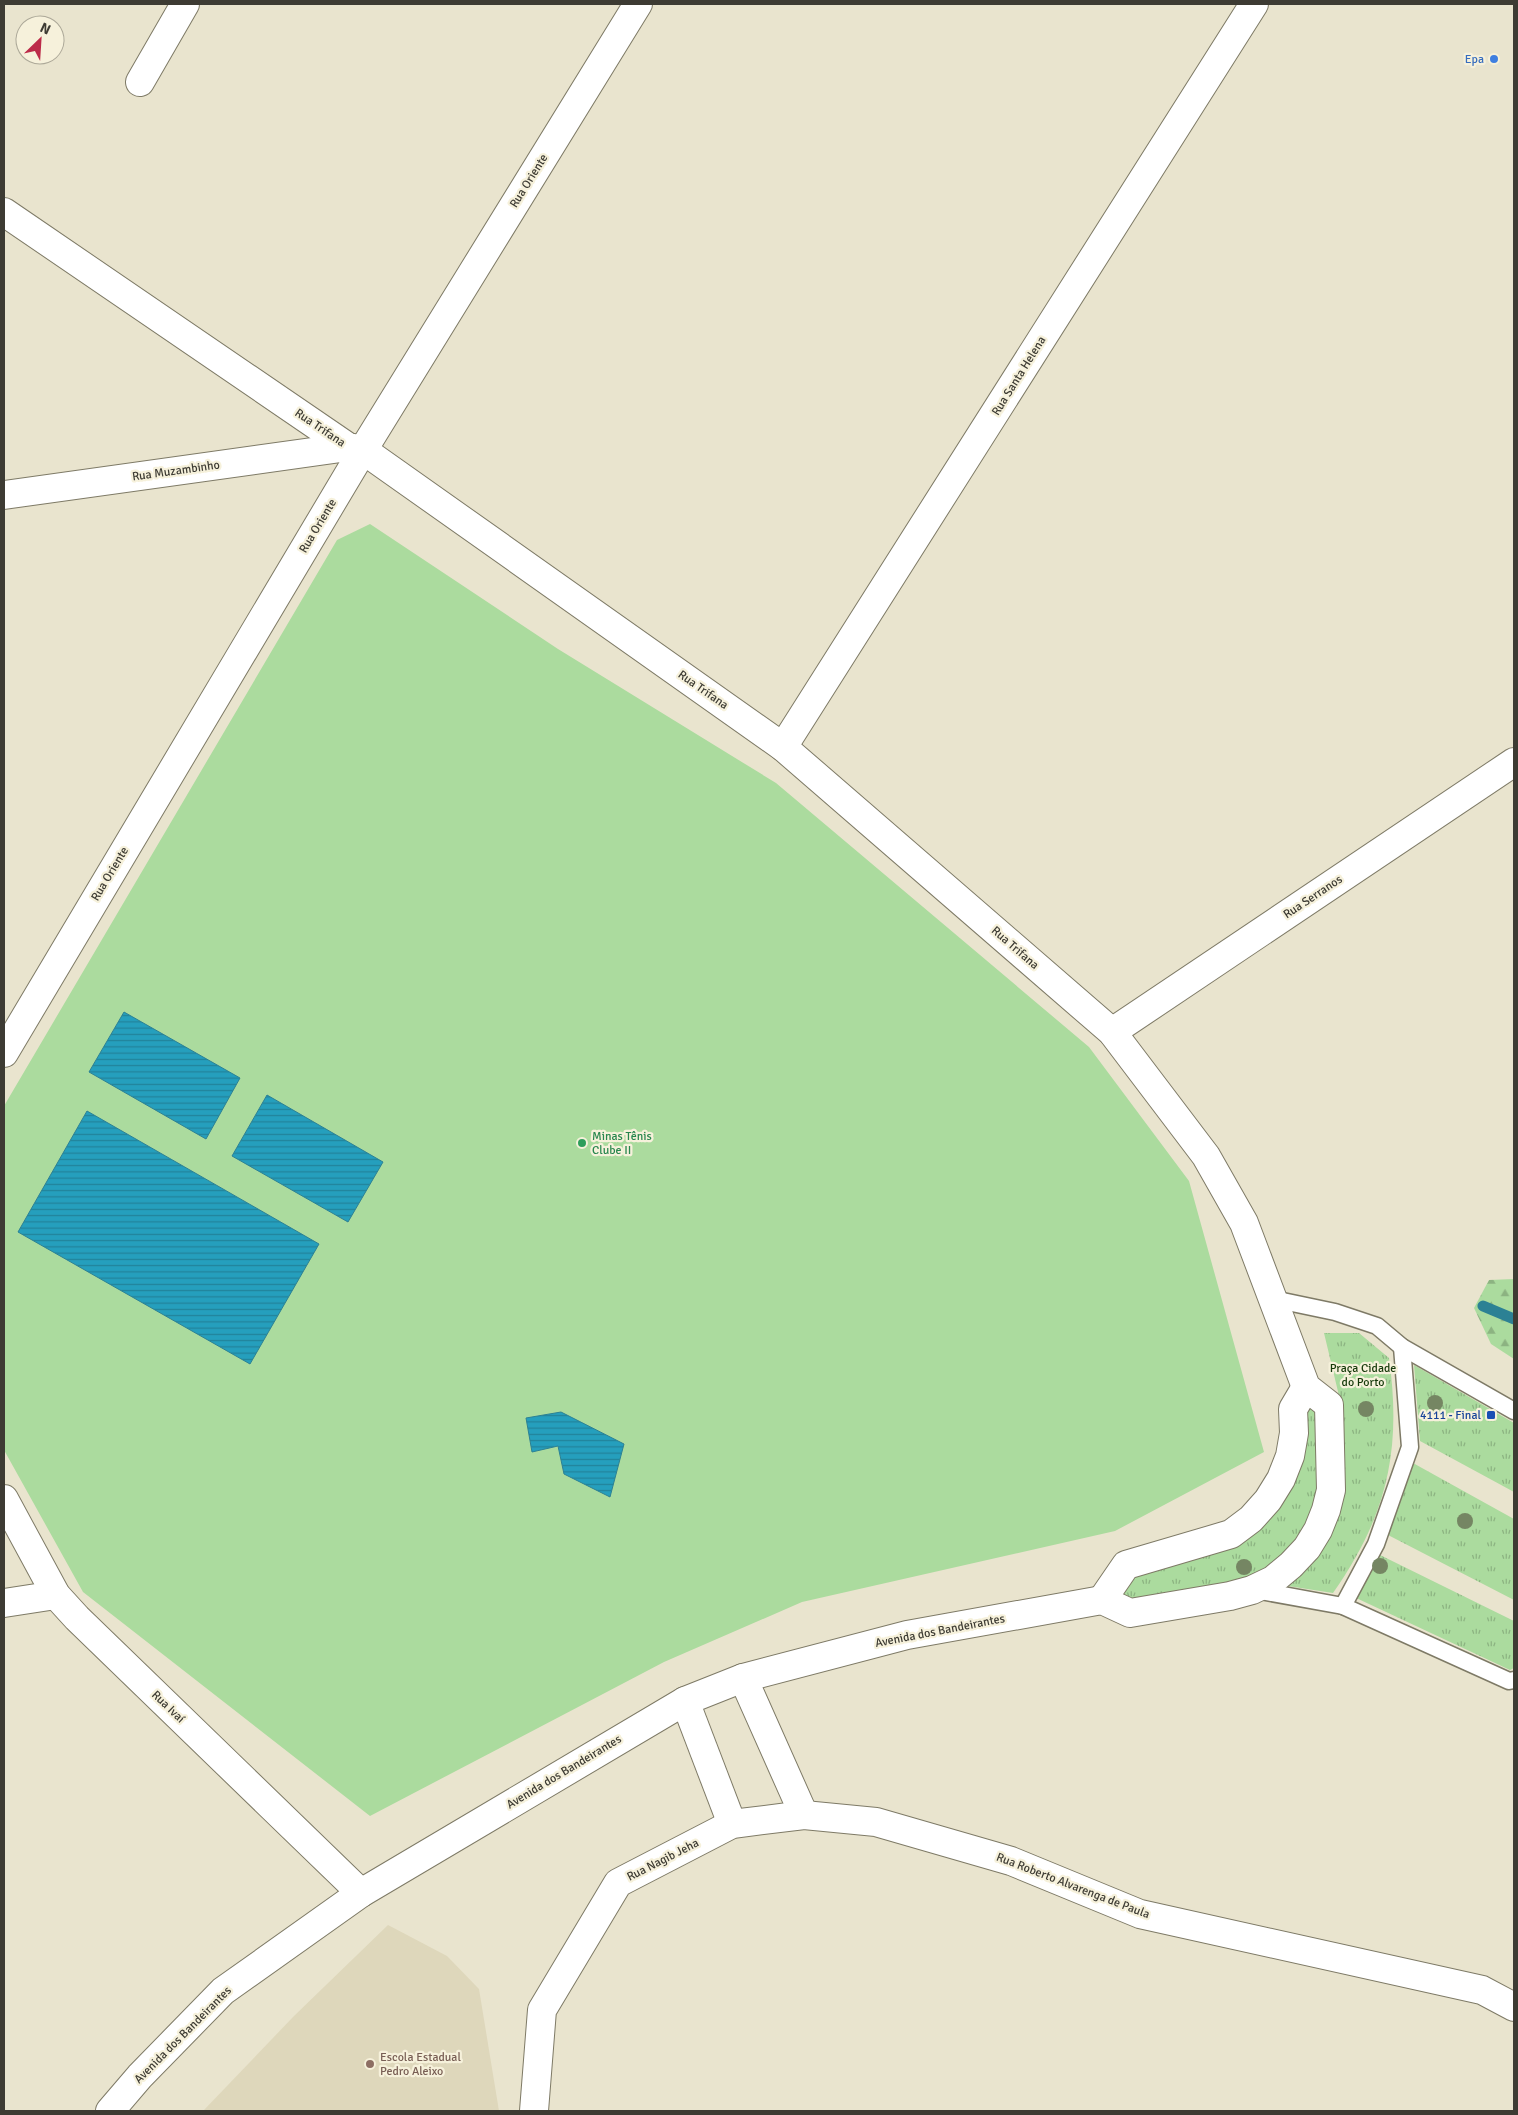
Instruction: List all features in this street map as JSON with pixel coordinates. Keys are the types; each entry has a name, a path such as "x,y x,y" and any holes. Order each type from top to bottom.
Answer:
{"street":[{"path":"140,82 185,4"},
{"name":"Rua Oriente","path":"4,1053 356,448 638,4"},
{"name":"Rua Santa Helena","path":"783,747 1254,4"},
{"name":"Rua Trifana","path":"4,212 356,448 783,747 1112,1032 1206,1156 1244,1223 1273,1300"},
{"name":"Rua Muzambinho","path":"4,495 356,448"},
{"name":"Rua Serranos","path":"1112,1032 1514,762"},
{"path":"1273,1300 1306,1387 1329,1406 1331,1490 1318,1530 1291,1565 1273,1580 1252,1590 1230,1596 1130,1613 1102,1600 1126,1565 1231,1534 1251,1519 1268,1500 1281,1479 1290,1456 1294,1432 1293,1409 1306,1387"},
{"name":"Rua Ivaí","path":"4,1499 56,1595 77,1618 361,1894"},
{"path":"4,1603 56,1595"},
{"name":"Avenida dos Bandeirantes","path":"110,2111 140,2076 223,1991 361,1894 685,1700 743,1678 907,1636 1102,1600"},
{"path":"743,1678 804,1816"},
{"path":"685,1700 732,1824"},
{"name":"Rua Roberto Alvarenga de Paula","path":"732,1824 804,1816 876,1822 1011,1861 1140,1914 1482,1990 1514,2007"},
{"name":"Rua Nagib Jeha","path":"534,2111 542,2010 618,1883 732,1824"}],"lane":[{"path":"1273,1300 1335,1312 1377,1326 1402,1347 1514,1411"},
{"path":"1343,1606 1376,1544 1410,1447 1402,1347"},
{"path":"1252,1590 1343,1606 1509,1681 1514,1680"}],"shaded area":[{"name":"Escola Estadual Pedro Aleixo","path":"388,1925 447,1956 479,1989 499,2111 203,2111 294,2016"}],"green space":[{"name":"Minas Tênis Clube II","path":"370,524 558,649 776,783 1089,1047 1189,1181 1264,1452 1115,1531 802,1602 664,1662 370,1816 83,1592 4,1450 4,1106 337,540"},
{"path":"1514,1279 1514,1359 1491,1344 1474,1308 1489,1280"},
{"name":"Praça Cidade do Porto","path":"1324,1333 1359,1333 1389,1358 1393,1391 1391,1452 1386,1481 1378,1509 1351,1565 1333,1593 1288,1586 1315,1555 1340,1400"},
{"name":"Praça Cidade do Porto","path":"1414,1365 1514,1423 1514,1492 1420,1441"},
{"name":"Praça Cidade do Porto","path":"1309,1403 1319,1410 1319,1488 1308,1525 1284,1557 1248,1580 1131,1602 1118,1596 1132,1574 1236,1543"},
{"path":"1413,1463 1514,1519 1514,1600 1388,1535"},
{"path":"1378,1554 1514,1621 1514,1668 1510,1670 1354,1597"}],"water":[{"path":"124,1012 240,1078 206,1139 89,1072"},
{"path":"267,1095 383,1162 348,1222 232,1156"},
{"path":"87,1111 319,1244 250,1364 18,1232"},
{"path":"561,1412 624,1444 610,1497 564,1474 558,1446 532,1452 526,1418"}],"waterway":[{"path":"1483,1306 1514,1319"}],"place":[{"name":"Epa","path":"1494,59"},
{"name":"Minas Tênis Clube II","path":"582,1143"},
{"name":"4111 - Final","path":"1491,1415"},
{"name":"Escola Estadual Pedro Aleixo","path":"370,2064"}]}
